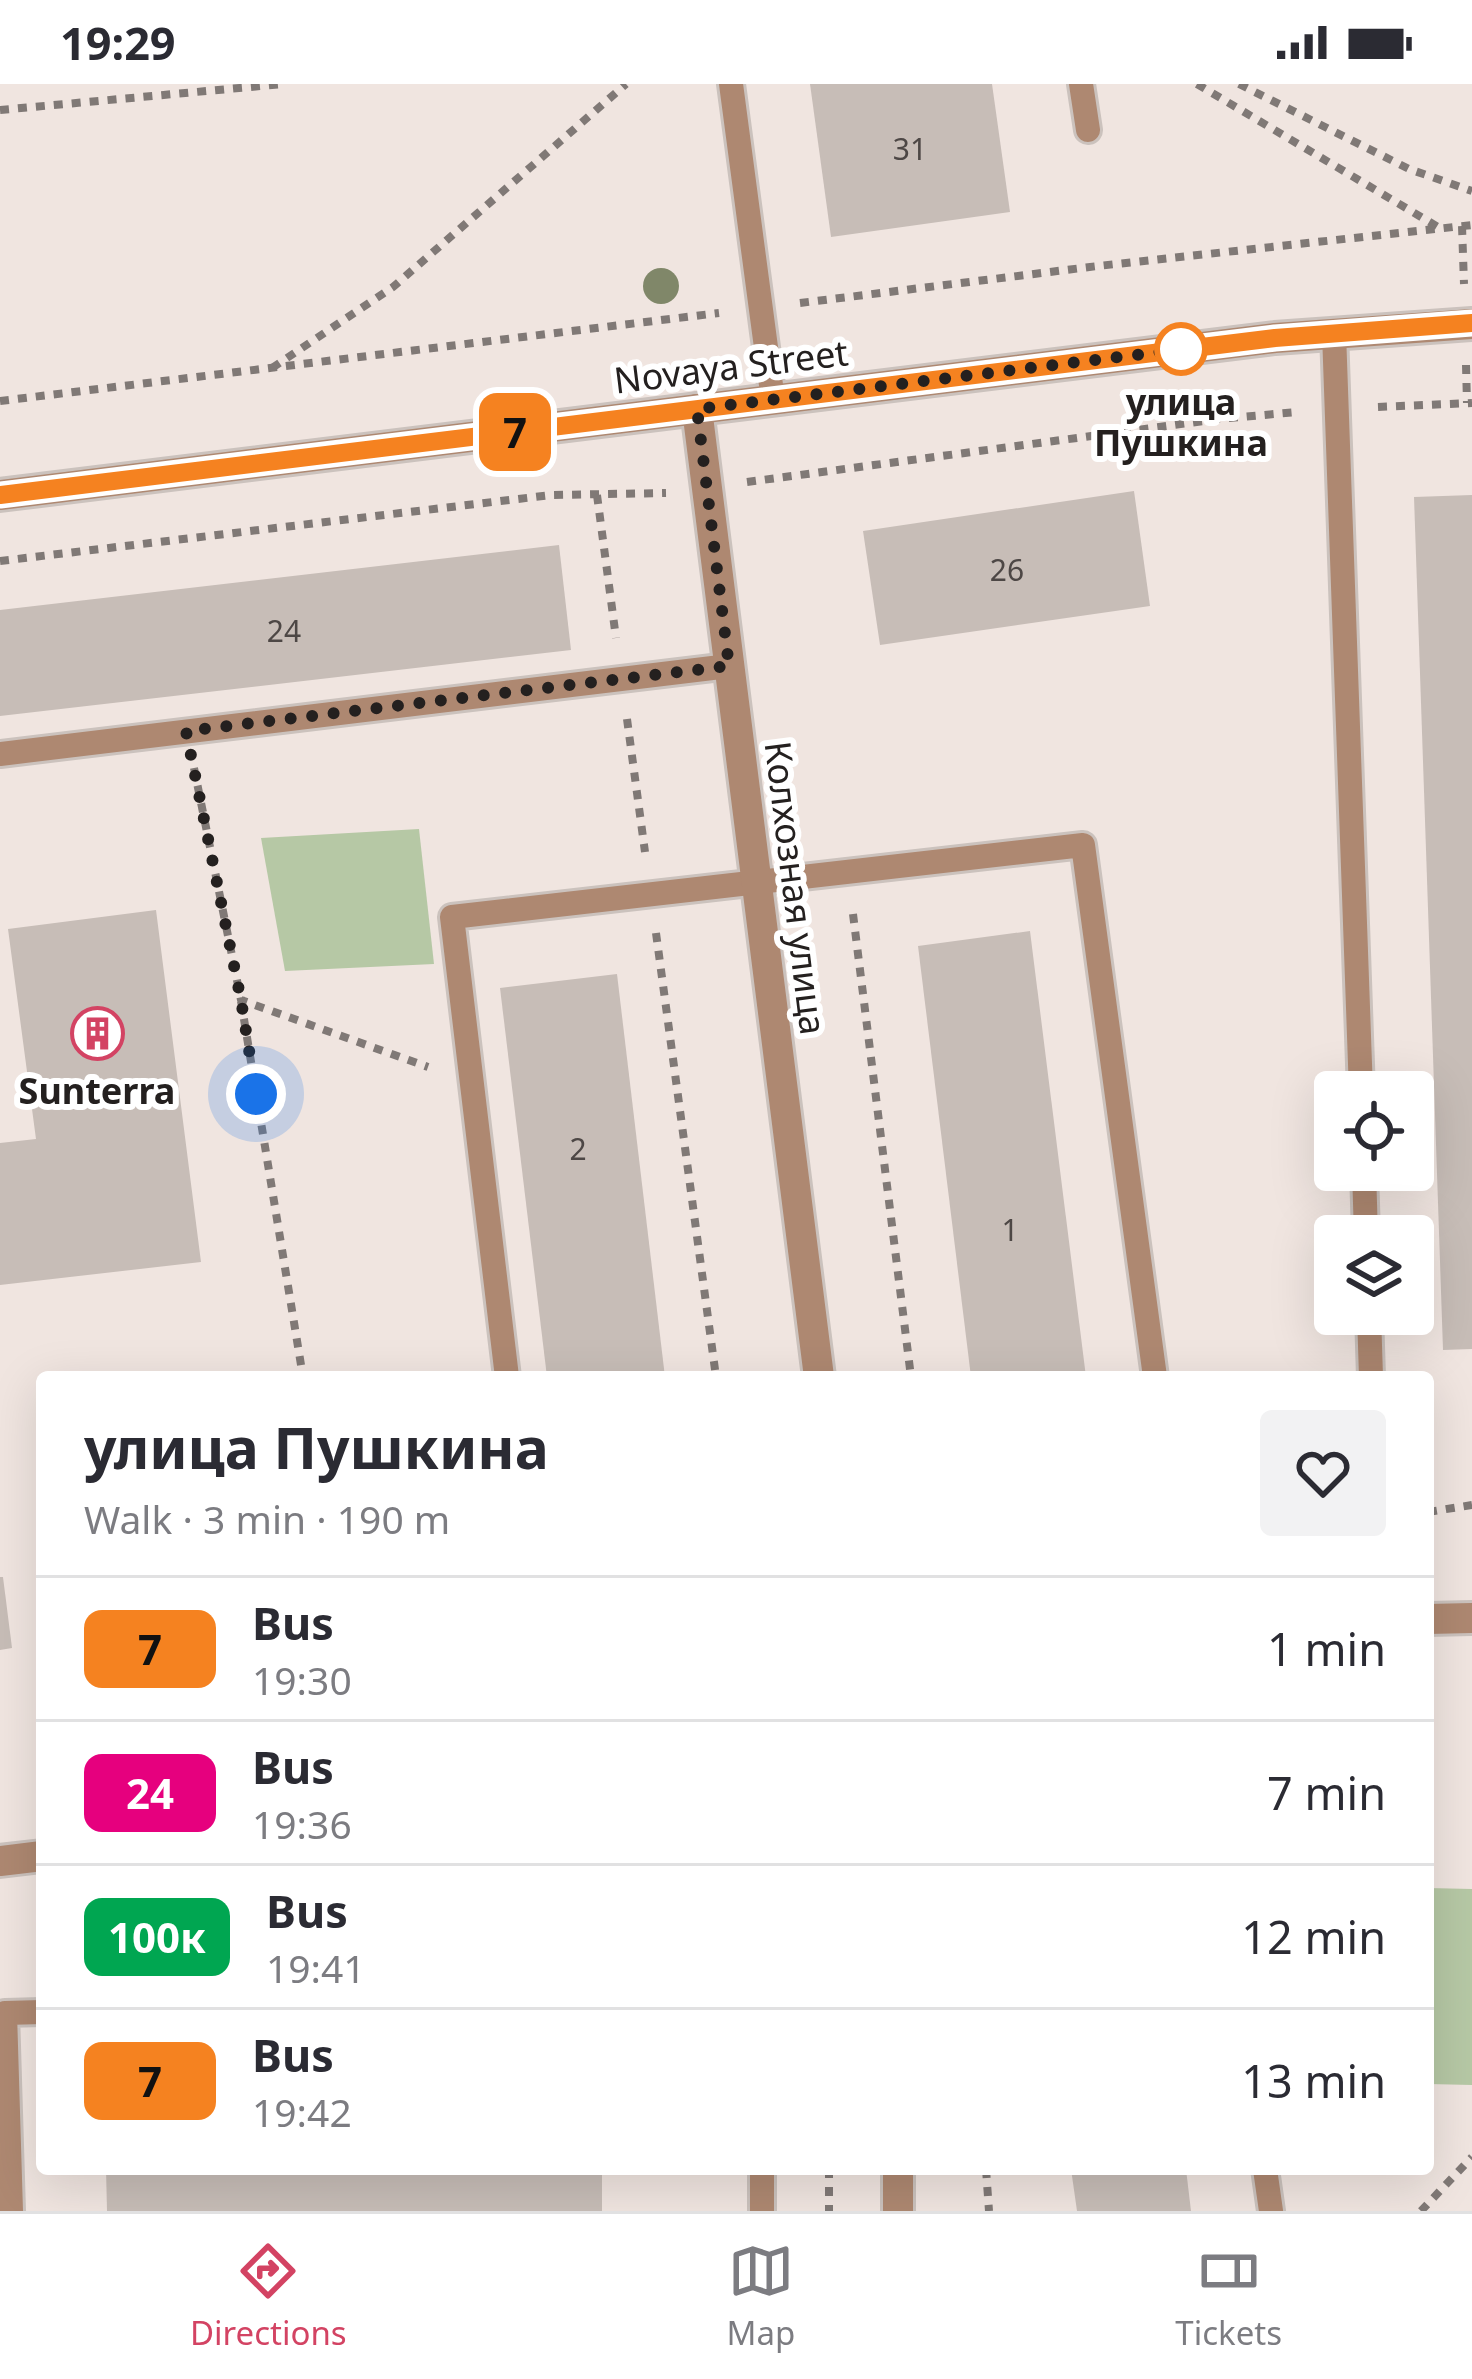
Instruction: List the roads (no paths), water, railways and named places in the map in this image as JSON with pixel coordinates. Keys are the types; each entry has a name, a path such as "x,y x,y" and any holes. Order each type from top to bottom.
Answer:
{"street":[{"name":"Novaya Street","path":"0,495 1275,338 1472,324"},
{"name":"Колхозная улица","path":"697,409 818,1371"},
{"path":"1434,1618 1472,1618"},
{"path":"0,1861 36,1857"},
{"path":"898,2175 898,2211"}],"lane":[{"path":"730,84 773,400"},
{"path":"1082,84 1088,130"},
{"path":"1334,333 1360,1071"},
{"path":"0,754 729,666"},
{"path":"506,1371 452,917 1083,845 1154,1371"},
{"path":"1370,1335 1371,1371"},
{"path":"10,2211 5,2013 36,2012"},
{"path":"762,2175 762,2211"},
{"path":"1266,2175 1271,2211"}],"place":[{"name":"улица Пушкина","path":"1181,349"},
{"name":"Sunterra","path":"97,1034"}]}
